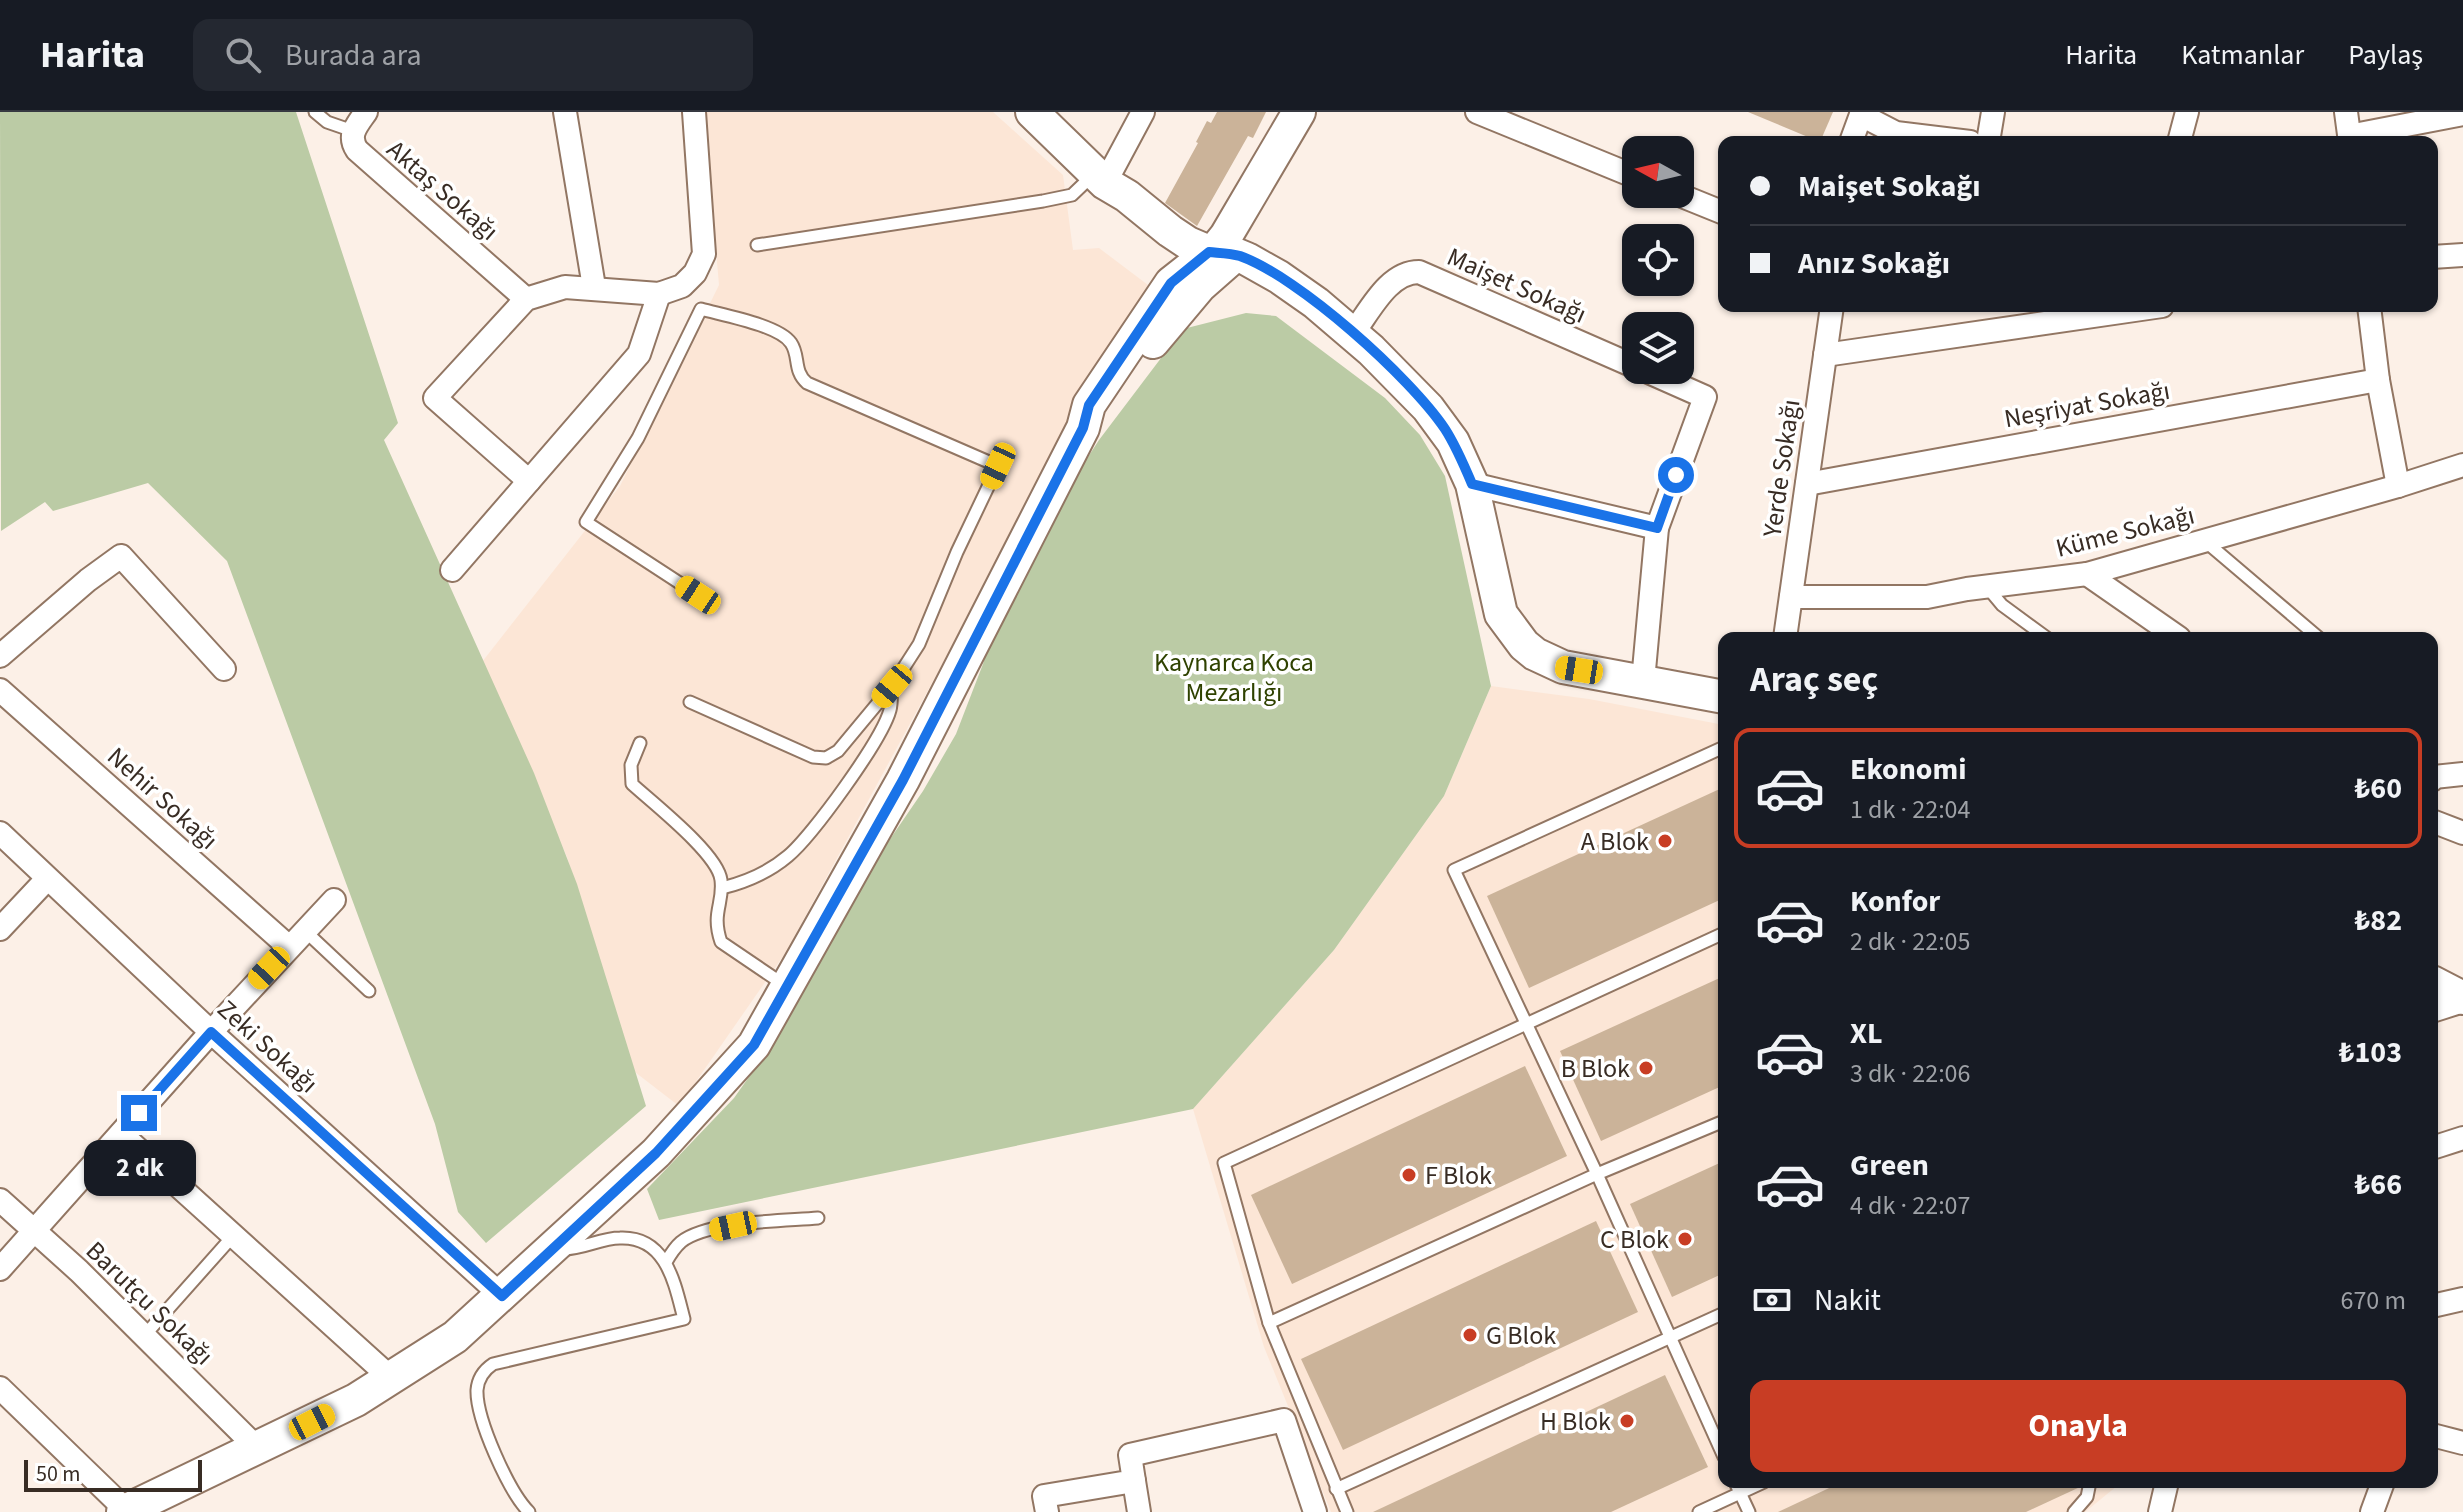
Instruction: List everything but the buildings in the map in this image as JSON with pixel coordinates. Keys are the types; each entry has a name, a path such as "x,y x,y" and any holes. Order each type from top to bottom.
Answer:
{"street":[{"path":"565,112 594,287"},
{"path":"529,481 435,398 526,299 551,289 594,287 634,294 659,294 682,286 695,273 704,254 694,112"},
{"path":"1032,112 1100,178 1170,231 1280,299 1417,396"},
{"path":"1100,178 1143,112"},
{"path":"1214,260 1299,112"},
{"path":"0,1388 124,1511 258,1449 392,1379 455,1337 656,1153 754,1045 903,780 1083,428 1104,412 1146,350 1191,296 1306,127 1308,112"},
{"path":"1477,112 1622,171"},
{"path":"1989,136 1993,112"},
{"path":"2181,136 2187,112"},
{"path":"2346,112 2349,136"},
{"path":"1853,136 1862,113 1896,133 1921,136"},
{"path":"2363,136 2463,114"},
{"name":"Aktaş Sokağı","path":"359,121 352,143 364,157 526,299"},
{"path":"1694,201 1718,211"},
{"path":"2438,257 2463,255"},
{"path":"1214,260 1279,277 1353,333 1417,396 1445,429 1472,484 1501,614 1535,654 1563,667 1718,696"},
{"name":"Maişet Sokağı","path":"1353,333 1392,282 1406,272 1419,272 1622,361"},
{"path":"452,570 639,354 659,294"},
{"name":"Yerde Sokağı","path":"1786,632 1831,312"},
{"path":"1825,355 2121,312"},
{"path":"2370,312 2378,380 2398,486"},
{"name":"Neşriyat Sokağı","path":"1807,484 2378,380"},
{"path":"1643,681 1657,528 1705,397 1676,384"},
{"name":"Küme Sokağı","path":"1791,597 1927,597 2087,574 2463,465"},
{"path":"1472,484 1657,528"},
{"path":"0,656 88,580 121,556 224,669"},
{"path":"2087,574 2170,632"},
{"name":"Nehir Sokağı","path":"0,690 289,947"},
{"path":"2438,777 2463,774"},
{"path":"2438,823 2463,833"},
{"name":"Zeki Sokağı","path":"0,833 211,1032 502,1296"},
{"path":"0,929 47,879"},
{"path":"0,1269 211,1032 334,900"},
{"path":"2438,985 2463,999"},
{"path":"2438,1009 2463,999"},
{"path":"121,1134 392,1379"},
{"path":"2438,1146 2463,1138"},
{"name":"Barutçu Sokağı","path":"0,1200 79,1271 258,1449"},
{"path":"2438,1305 2463,1299"},
{"path":"1139,1512 1130,1455 1284,1420 1315,1512"},
{"path":"2438,1437 2463,1443"},
{"path":"1045,1504 1134,1481"},
{"path":"2160,1512 2166,1488"},
{"path":"2372,1512 2381,1488"}],"lane":[{"path":"315,112 327,122 359,121"},
{"path":"757,245 1043,201 1072,195 1100,178"},
{"path":"690,702 820,759 838,751 892,686 919,644 957,552 998,466 807,383 798,373 791,343 779,332 701,309 638,438 586,522 698,595"},
{"path":"2209,539 2212,547 2312,632"},
{"path":"1986,587 2002,605 2039,632"},
{"path":"722,888 770,869 803,842 871,746 890,711 892,686"},
{"path":"640,743 631,765 632,784 708,854 719,870 722,888 716,921 721,942 787,986"},
{"path":"1718,750 1454,870 1597,1174 1718,1444"},
{"path":"304,930 369,991"},
{"path":"1347,1512 1269,1323 1224,1163 1718,936"},
{"path":"1269,1323 1597,1174 1718,1124"},
{"path":"666,1262 681,1242 698,1233 733,1226 818,1218"},
{"path":"144,1336 233,1236"},
{"path":"529,1512 513,1494 489,1439 477,1395 483,1373 493,1364 684,1319 666,1262 652,1248 620,1238 570,1249 557,1245"},
{"path":"1336,1489 1718,1316"},
{"path":"1699,1512 1736,1488"},
{"path":"1738,1488 1749,1512"},
{"path":"2074,1512 2087,1497 2089,1488"}],"shaded area":[{"path":"704,112 993,112 1063,175 1073,250 1099,248 1148,285 786,952 679,1106 631,1069 567,857 482,662 620,486 719,285"},
{"path":"1491,686 1589,699 1718,724 1718,1488 2115,1488 2085,1512 1331,1512 1264,1347 1193,1109 1334,950 1444,796"}],"green space":[{"path":"0,112 296,112 398,423 384,440 534,773 577,884 646,1106 486,1243 458,1212 435,1124 227,561 148,483 53,511 45,502 1,531"},
{"name":"Kaynarca Koca Mezarlığı","path":"1246,313 1276,316 1385,398 1420,435 1445,476 1491,686 1444,796 1334,950 1193,1109 659,1220 647,1189 734,1098 803,993 862,880 923,791 956,734 983,664 1002,602 1036,537 1099,440 1183,329"}],"place":[{"name":"A Blok","path":"1665,841"},
{"name":"B Blok","path":"1646,1068"},
{"name":"F Blok","path":"1409,1175"},
{"name":"C Blok","path":"1685,1239"},
{"name":"G Blok","path":"1470,1335"},
{"name":"H Blok","path":"1627,1421"}],"route":[{"path":"139,1113 211,1032 502,1296 656,1153 754,1045 903,780 1083,428 1089,405 1171,283 1209,252 1235,254 1265,268 1353,333 1417,396 1445,429 1472,484 1657,528 1676,475"}]}
